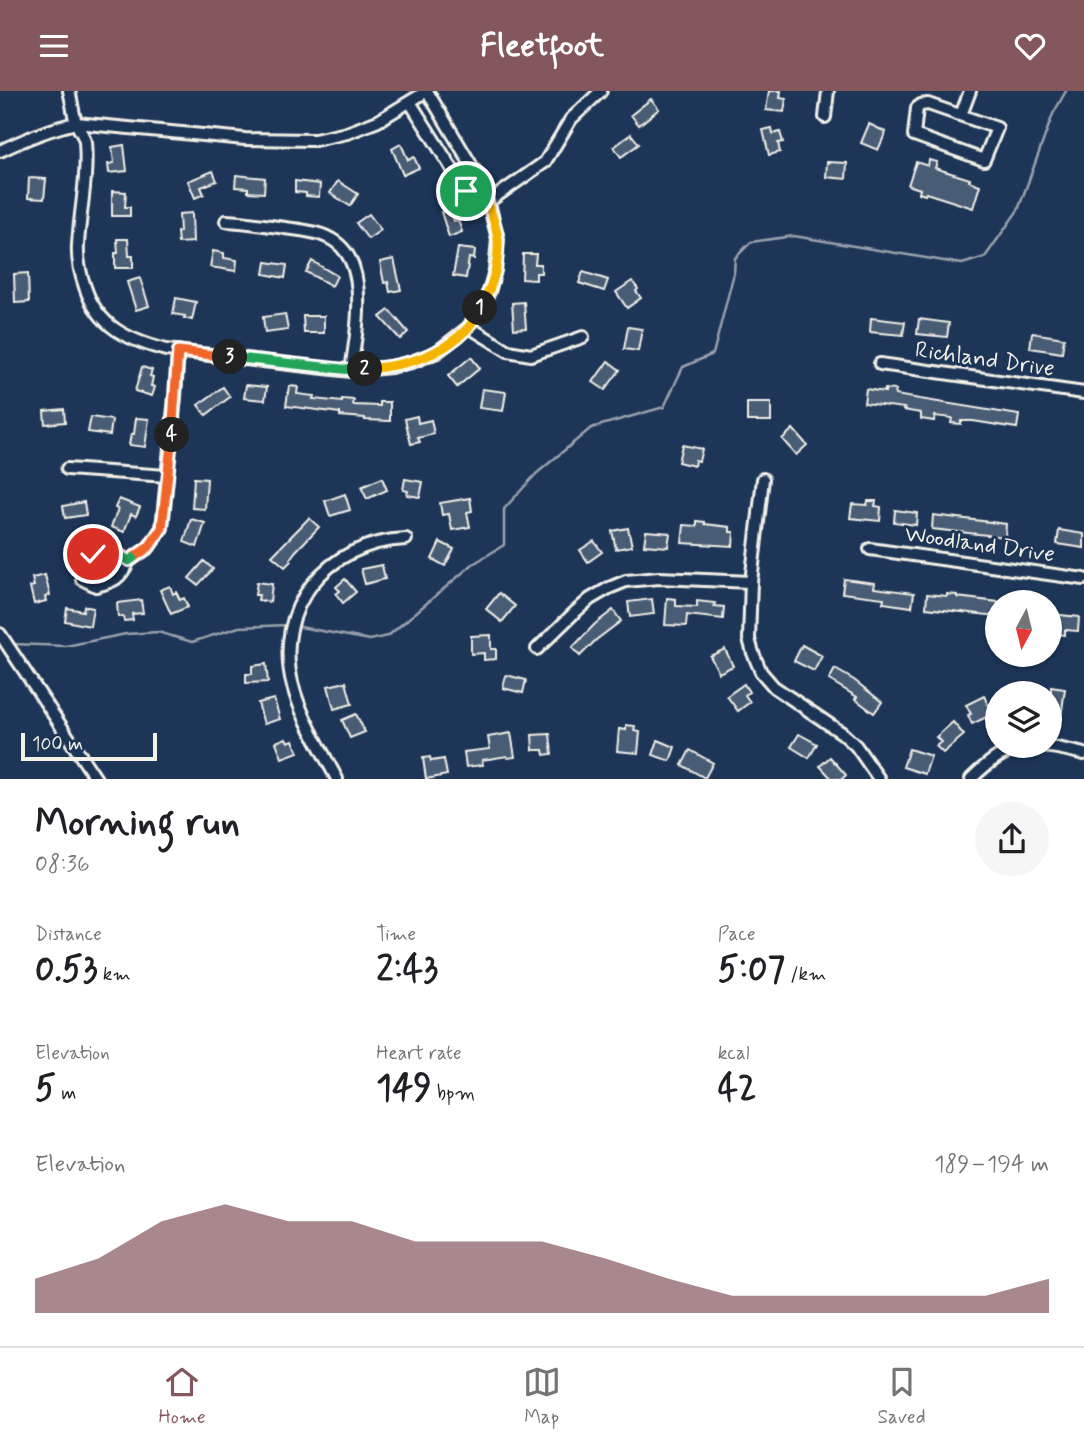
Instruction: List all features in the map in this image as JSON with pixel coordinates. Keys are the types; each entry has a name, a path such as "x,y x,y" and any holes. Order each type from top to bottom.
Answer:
{"street":[{"path":"69,91 76,123 85,139 85,190 78,268 87,296 100,318 140,343 178,351 351,370 391,367 437,352 469,327 489,292 495,270 498,239 485,187 420,94"},
{"path":"488,202 545,162 571,120 601,91"},
{"path":"825,117 828,91"},
{"path":"961,115 970,91"},
{"path":"0,151 54,128 76,123 245,139 315,140 347,133 378,121 420,94"},
{"path":"420,94 466,191 474,198 488,202"},
{"path":"928,104 961,115 997,128 984,160 914,135 917,108 922,105 928,104"},
{"path":"226,221 304,231 328,237 343,248 357,280 358,322 351,370"},
{"path":"469,327 508,351 531,355 583,337"},
{"path":"129,561 149,547 162,528 178,351"},
{"name":"Richland Drive","path":"880,364 1084,393"},
{"path":"67,469 167,476"},
{"path":"763,479 751,582 749,639 761,672 774,687 842,733 856,746 880,779"},
{"path":"337,779 293,688 288,647 293,621 298,606 308,591 340,558 356,549 406,539"},
{"name":"Woodland Drive","path":"870,549 1084,579"},
{"path":"537,649 590,599 626,581 659,578 751,582"},
{"path":"0,634 96,779"},
{"path":"1062,749 1084,754"},
{"path":"971,779 995,758"}],"building":[{"path":"769,91 781,91 780,98 786,99 784,112 766,110"},
{"path":"651,99 659,109 639,125 631,115"},
{"path":"869,124 886,132 878,150 861,143"},
{"path":"772,128 773,134 780,132 783,142 778,143 780,152 769,155 763,130"},
{"path":"631,134 639,144 621,157 614,147"},
{"path":"401,144 408,160 414,157 419,168 403,175 392,149"},
{"path":"124,145 127,171 109,173 108,164 114,163 112,147"},
{"path":"929,160 937,162 935,168 980,185 973,208 919,193 920,189 908,185 916,162 928,166"},
{"path":"827,162 847,163 846,179 826,177"},
{"path":"213,171 217,181 201,187 204,194 195,198 188,181"},
{"path":"236,175 265,178 264,193 248,192 248,188 235,187"},
{"path":"29,178 46,179 44,199 28,198"},
{"path":"295,181 320,184 319,197 295,192"},
{"path":"338,181 358,194 350,206 330,193"},
{"path":"112,191 126,192 125,207 130,207 130,216 112,216"},
{"path":"450,209 462,232 449,237 441,212"},
{"path":"192,213 193,242 178,243 179,214"},
{"path":"369,214 381,230 368,239 356,223"},
{"path":"117,239 128,239 133,268 115,268"},
{"path":"458,248 475,250 474,259 469,258 466,278 453,276"},
{"path":"213,251 224,253 224,258 237,260 236,271 210,267"},
{"path":"523,254 536,254 535,264 541,264 541,273 536,273 536,280 522,279"},
{"path":"394,259 401,290 390,292 388,282 384,283 380,262"},
{"path":"312,261 337,276 332,286 306,272"},
{"path":"266,262 287,265 285,278 264,274"},
{"path":"583,272 608,280 604,291 579,283"},
{"path":"28,273 29,302 15,303 14,274"},
{"path":"140,278 149,306 136,310 127,282"},
{"path":"632,281 641,298 627,308 616,292"},
{"path":"176,298 196,302 192,320 173,314"},
{"path":"524,302 526,328 514,329 512,303"},
{"path":"389,310 408,332 400,339 380,317"},
{"path":"285,314 288,330 265,333 263,317"},
{"path":"303,316 324,316 324,333 304,333"},
{"path":"871,318 905,322 903,335 870,332"},
{"path":"919,319 949,323 947,337 917,334"},
{"path":"628,327 642,329 638,351 624,349"},
{"path":"1032,333 1064,338 1062,353 1030,348"},
{"path":"471,357 480,368 457,387 448,376"},
{"path":"608,361 620,370 605,390 593,382"},
{"path":"142,367 152,370 151,386 155,387 152,396 135,391"},
{"path":"246,385 267,387 265,400 244,398"},
{"path":"289,386 298,387 297,394 314,396 313,399 342,402 342,399 354,400 353,405 380,406 380,402 390,402 390,421 365,420 340,416 340,413 286,406"},
{"path":"223,387 230,397 206,415 198,405"},
{"path":"482,389 506,392 503,411 479,408"},
{"path":"866,389 885,392 885,389 896,390 895,395 1019,415 1017,428 973,421 951,423 952,418 935,416 934,421 921,419 921,413 903,410 904,408 864,403"},
{"path":"747,403 771,403 771,421 747,421"},
{"path":"64,409 65,422 45,424 44,411"},
{"path":"417,416 418,423 431,420 434,434 418,438 420,442 411,444 405,419"},
{"path":"91,417 112,420 110,435 88,432"},
{"path":"136,418 149,419 145,447 129,445"},
{"path":"793,429 807,445 796,455 782,439"},
{"path":"682,445 702,449 699,461 695,460 694,466 678,462"},
{"path":"194,478 207,479 205,509 192,508"},
{"path":"382,478 387,490 367,499 361,487"},
{"path":"405,479 423,482 420,497 407,495 408,491 403,490"},
{"path":"345,494 350,510 330,516 325,501"},
{"path":"470,498 472,511 467,512 470,527 452,530 449,514 442,515 440,503"},
{"path":"119,499 140,507 136,516 131,514 124,532 111,527"},
{"path":"868,501 876,501 875,506 881,507 880,521 850,518 852,504 867,505"},
{"path":"84,502 86,515 65,518 63,506"},
{"path":"895,510 917,513 916,525 894,522"},
{"path":"933,515 1006,524 1005,537 932,529"},
{"path":"309,518 319,527 285,567 272,556"},
{"path":"191,519 205,523 197,547 184,542"},
{"path":"697,521 730,527 730,532 734,532 733,546 682,543 684,525 697,526"},
{"path":"628,528 632,546 616,549 612,531"},
{"path":"1059,530 1084,534 1084,548 1057,544"},
{"path":"646,531 670,533 668,547 644,545"},
{"path":"594,541 602,552 588,562 580,550"},
{"path":"440,542 454,549 445,566 432,559"},
{"path":"204,561 213,569 198,585 189,578"},
{"path":"382,565 385,579 365,584 361,569"},
{"path":"45,575 50,595 45,597 46,601 34,604 30,587 34,586 32,578"},
{"path":"345,579 356,592 343,603 336,594 340,591 336,587"},
{"path":"844,579 875,583 874,588 914,593 912,607 883,603 884,598 842,593"},
{"path":"257,582 272,584 270,602 258,600 259,595 255,595"},
{"path":"170,586 173,594 176,592 180,600 184,598 188,607 171,614 160,590"},
{"path":"499,593 515,606 502,622 486,609"},
{"path":"927,594 957,595 985,600 985,615 926,608"},
{"path":"667,598 676,599 676,606 697,607 697,601 715,603 714,606 724,607 723,619 687,615 686,626 665,625"},
{"path":"652,599 654,614 630,617 628,602"},
{"path":"141,600 143,613 132,614 133,620 124,621 123,617 118,617 117,603"},
{"path":"84,606 93,608 90,626 65,621 67,608 83,611"},
{"path":"613,610 621,621 580,656 572,648"},
{"path":"1062,615 1079,617 1078,631 1065,630 1065,635 1062,635"},
{"path":"491,635 491,649 496,649 496,659 484,660 484,653 471,654 471,636"},
{"path":"802,645 822,656 814,671 794,661"},
{"path":"725,649 733,666 719,673 710,656"},
{"path":"266,664 268,682 246,683 246,674 252,674 252,666"},
{"path":"835,669 882,702 874,713 855,699 857,697 829,680"},
{"path":"506,675 526,680 523,693 503,688"},
{"path":"346,682 352,704 334,709 328,686"},
{"path":"744,684 749,692 745,695 750,702 738,711 727,696"},
{"path":"1062,689 1065,689 1062,710"},
{"path":"984,696 985,718 972,724 966,705"},
{"path":"274,699 280,719 264,724 258,703"},
{"path":"356,714 365,732 350,738 342,720"},
{"path":"953,722 964,735 943,753 936,746 941,742 936,737"},
{"path":"626,725 635,726 634,731 640,732 638,753 617,751 619,729 626,730"},
{"path":"511,733 515,757 482,760 483,765 466,767 464,752 490,749 488,737"},
{"path":"550,734 552,754 544,755 543,750 533,750 532,735"},
{"path":"799,734 817,744 809,758 791,747"},
{"path":"286,738 288,742 293,740 298,752 282,758 276,742"},
{"path":"658,740 675,747 670,761 653,755"},
{"path":"909,749 931,756 925,774 903,767"},
{"path":"690,750 713,763 705,778 682,765"},
{"path":"430,757 431,761 444,759 447,775 426,779 423,758"},
{"path":"830,757 846,775 842,779 832,779 820,766"}],"waterway":[{"path":"300,627 370,640 388,636 473,564 504,545 504,509 536,474 591,428 664,407 683,367 713,354 734,273 735,258 751,242 794,236 962,264 985,257 1018,210 1053,114 1066,91"},
{"path":"12,644 66,646 126,634 158,632 192,642 239,627 287,625"}],"route":[{"path":"93,554 117,554 129,561 149,547 162,528 178,351 351,370 391,367 437,352 469,327 489,292 495,270 498,239 488,202 474,198 466,191"}]}
